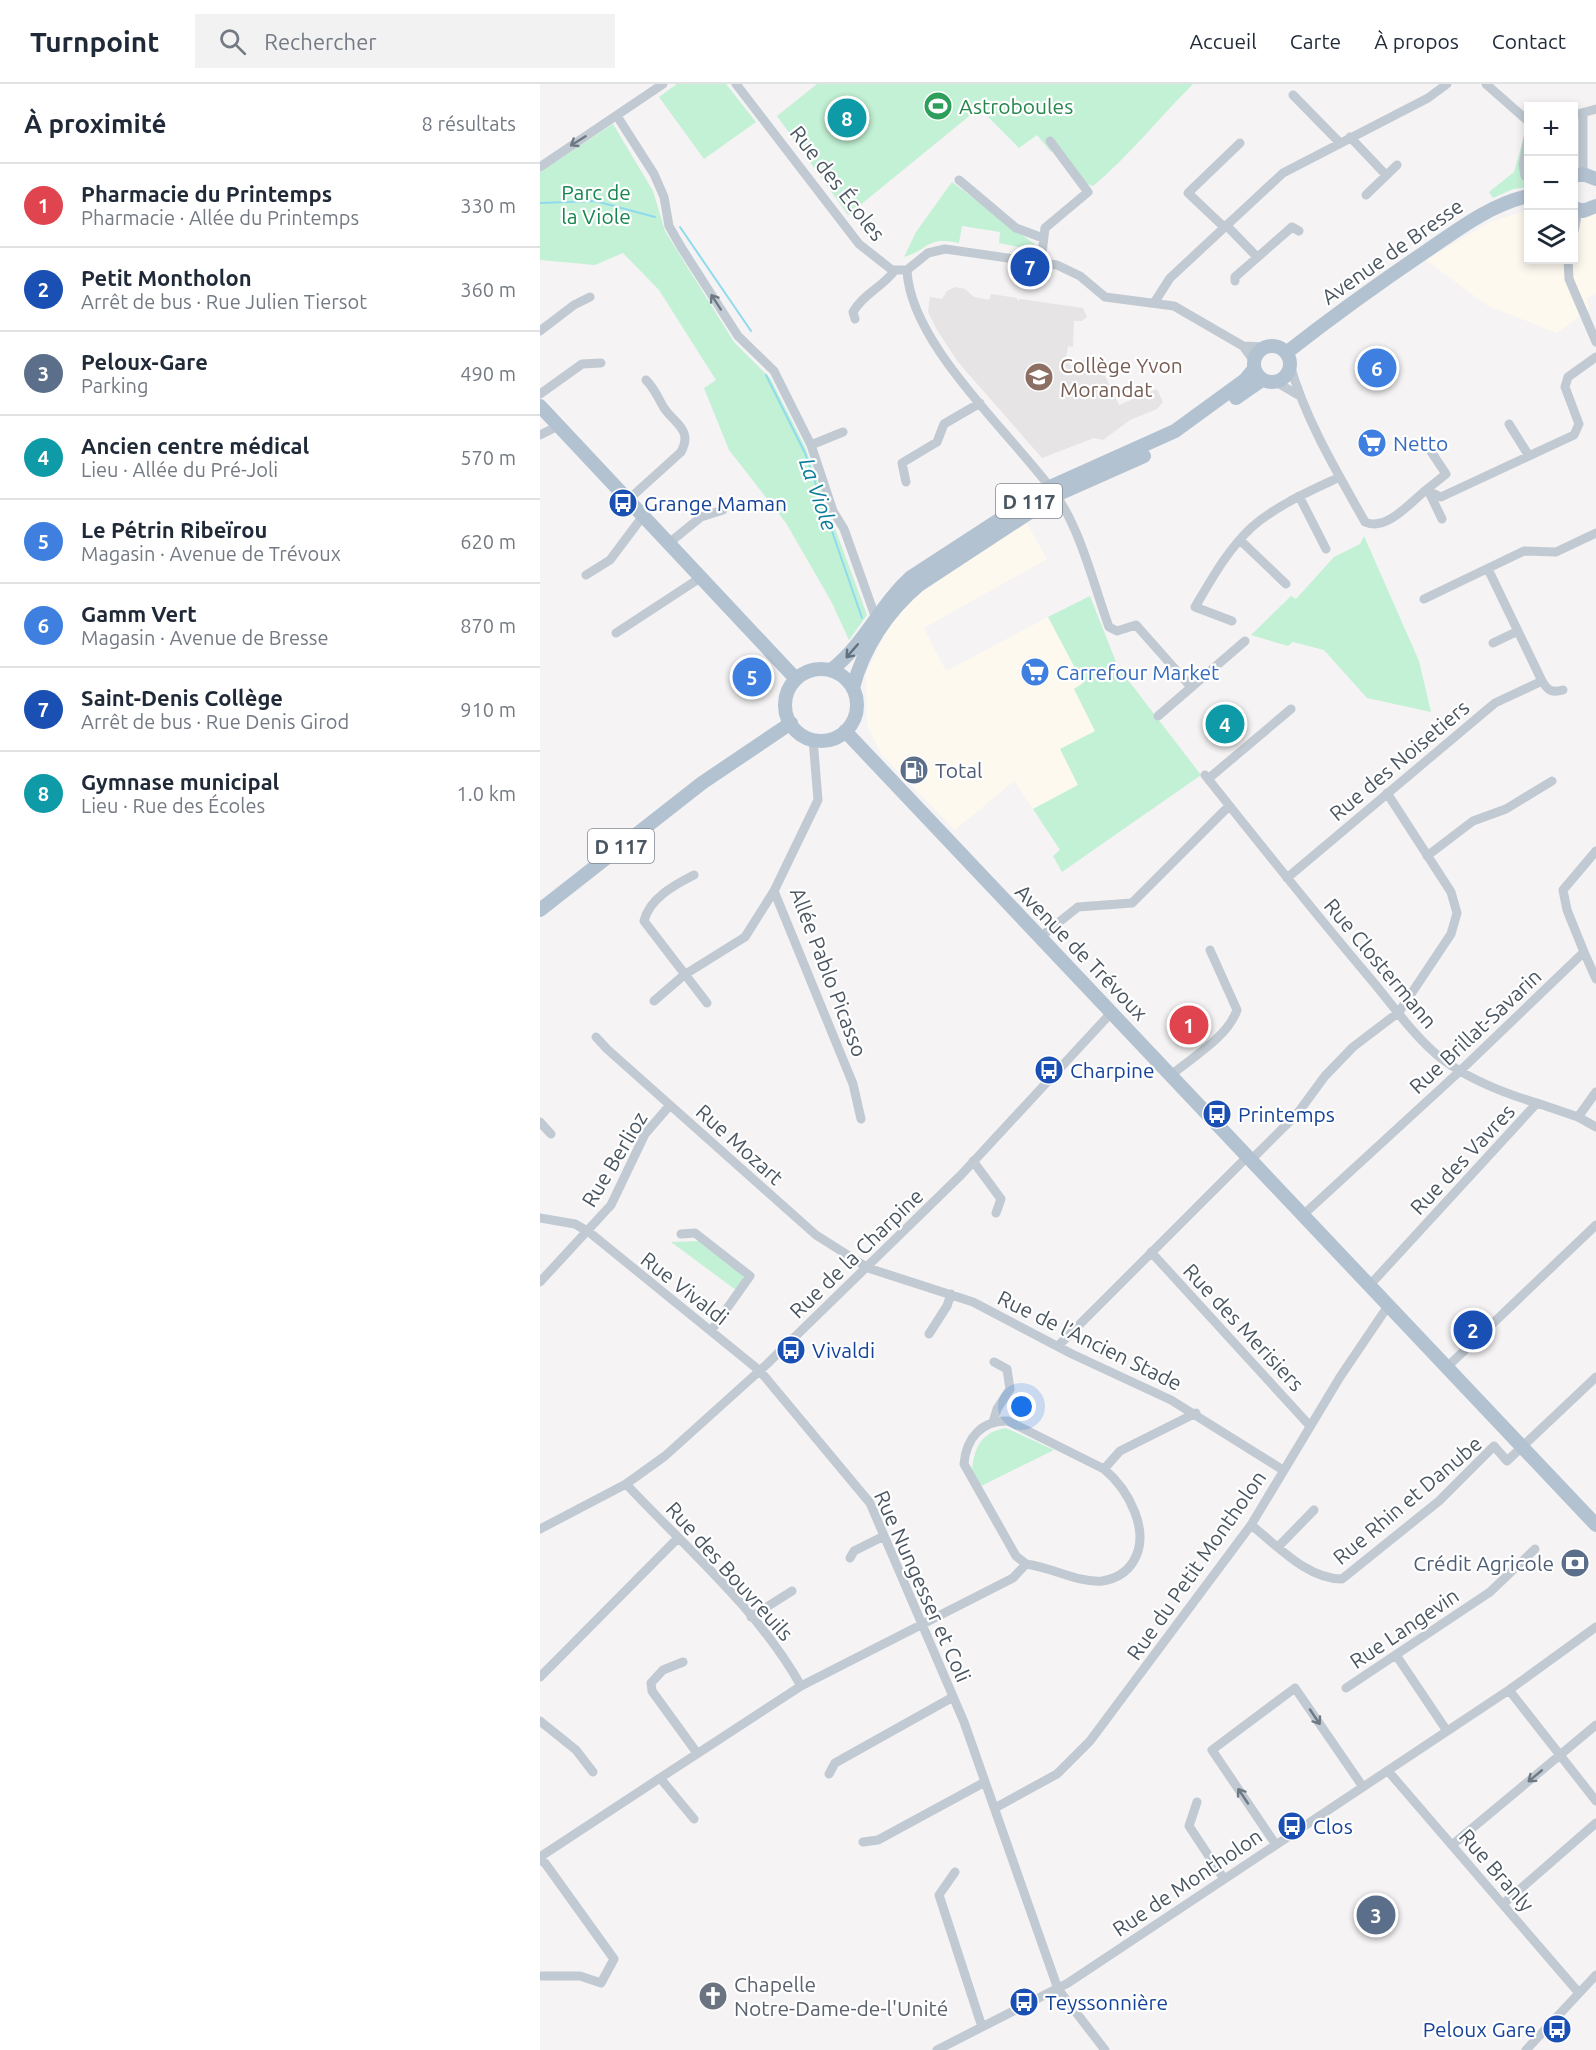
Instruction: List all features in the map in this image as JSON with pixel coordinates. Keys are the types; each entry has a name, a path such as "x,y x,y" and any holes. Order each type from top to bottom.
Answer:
{"main road":[{"name":"Avenue de Bresse","path":"1262,373 1286,376 1288,359 1374,286 1472,220 1507,202 1524,197"},
{"path":"1578,210 1588,211 1596,206"},
{"path":"1262,373 1258,353 1265,347 1274,346 1288,359"},
{"name":"D 117","path":"831,670 919,585 1052,492 1149,454 1180,436 1262,373"},
{"path":"540,406 796,679"},
{"name":"D 117","path":"853,688 860,664 881,620"},
{"path":"813,670 831,670 848,680 853,688 857,706 856,715 845,731 830,739 813,740 796,730 790,723 785,705 790,686 796,679 813,670"},
{"name":"D 117","path":"540,910 702,783 790,723"},
{"name":"Avenue de Trévoux","path":"845,731 1521,1448 1596,1524"}],"street":[{"path":"540,166 663,84"},
{"name":"Rue des Écoles","path":"736,84 859,244 880,263 895,270"},
{"path":"1154,303 1170,278 1283,173 1428,98 1447,84"},
{"path":"1486,84 1524,117"},
{"path":"1293,95 1340,143"},
{"path":"1584,176 1578,114 1596,109"},
{"path":"617,116 654,174 664,197 669,226 749,350 774,371 811,445 833,511 844,529 874,613 881,620"},
{"path":"1350,137 1386,175"},
{"path":"1041,262 1045,228 1088,192 1050,141"},
{"path":"1240,143 1188,193 1257,257"},
{"path":"1366,195 1397,165"},
{"path":"959,180 1016,228 1044,238"},
{"path":"1234,281 1235,277 1292,226 1299,231"},
{"path":"855,319 853,312 858,302 889,278 895,270 907,270 928,253 945,249 1041,262 1057,265 1080,276 1105,297 1154,303 1185,311 1243,346 1262,373 1298,395"},
{"path":"1568,264 1569,279 1596,342"},
{"path":"907,270 908,284 915,309 959,378 1052,492 1077,538 1108,627 1117,631 1136,625 1191,687"},
{"path":"540,331 574,305 590,297"},
{"path":"1243,346 1265,347"},
{"path":"1428,492 1441,497 1574,435 1579,424 1565,387 1566,381 1568,377 1596,357"},
{"path":"1288,359 1298,395 1365,522 1372,525 1383,524 1428,492 1446,474 1430,450"},
{"path":"540,394 582,364 601,363"},
{"path":"628,500 681,452 686,444 683,428 664,408 657,392 646,380"},
{"path":"906,482 902,463 937,442 944,424 980,403"},
{"path":"1509,424 1529,456"},
{"path":"540,435 558,426"},
{"path":"811,445 843,432"},
{"path":"1232,621 1195,607 1240,540 1269,514 1299,496 1340,477"},
{"path":"1428,492 1442,519"},
{"path":"1299,496 1326,549"},
{"path":"669,543 701,517 723,510"},
{"path":"585,575 610,560 643,516"},
{"path":"1424,599 1524,551 1556,552 1596,533"},
{"path":"1240,540 1286,584"},
{"path":"1488,569 1547,690 1554,693 1563,690"},
{"path":"616,633 700,578"},
{"path":"1493,643 1518,631"},
{"path":"1158,716 1245,641"},
{"name":"Rue des Noisetiers","path":"1287,878 1495,703 1542,681"},
{"name":"Rue Clostermann","path":"1291,709 1207,777 1287,878 1433,1050 1460,1071 1507,1094 1537,1103"},
{"name":"Allée Pablo Picasso","path":"813,740 818,800 774,891 853,1084 861,1119"},
{"path":"1427,856 1473,821 1506,808 1552,781"},
{"path":"1058,1346 1151,1252 1297,1114 1325,1076 1353,1047 1399,1012 1451,934 1457,913 1451,892 1387,793"},
{"path":"1039,938 1077,907 1132,903 1229,806"},
{"path":"1595,856 1563,890 1567,910 1596,979"},
{"path":"694,875 678,882 647,908 644,921 707,1003"},
{"path":"654,1002 684,975 745,937 774,891"},
{"path":"1170,1076 1225,1031 1233,1021 1237,1010 1210,950"},
{"name":"Rue Brillat-Savarin","path":"1303,1215 1460,1071 1584,952"},
{"name":"Rue de la Charpine","path":"540,1528 626,1484 665,1456 760,1371 868,1268 973,1161 1111,1013"},
{"name":"Rue Mozart","path":"596,1037 816,1235 868,1268"},
{"path":"1578,1117 1596,1092"},
{"name":"Rue des Vavres","path":"1369,1286 1537,1103 1578,1117 1596,1127"},
{"name":"Rue Berlioz","path":"540,1282 589,1232 611,1204 645,1134 670,1105"},
{"path":"540,1122 551,1134"},
{"path":"973,1161 1001,1199 996,1213"},
{"name":"Rue Vivaldi","path":"540,1218 575,1224 589,1232 760,1371"},
{"path":"1446,1368 1596,1225"},
{"path":"681,1234 695,1233 750,1276 711,1331"},
{"name":"Rue des Merisiers","path":"1151,1252 1310,1426"},
{"name":"Rue de l’Ancien Stade","path":"868,1268 972,1302 1196,1413 1283,1470"},
{"path":"929,1334 947,1306 951,1294"},
{"name":"Rue du Petit Montholon","path":"995,1808 1057,1774 1090,1741 1251,1525 1310,1426 1388,1306"},
{"path":"993,1422 997,1409 1010,1389 1007,1369 994,1362"},
{"name":"Rue Nungesser et Coli","path":"760,1371 870,1503 953,1697 995,1808 1058,1989 1105,2050"},
{"path":"1521,1448 1596,1377"},
{"path":"1104,1468 1120,1451 1196,1413"},
{"path":"1008,1421 1104,1468 1114,1477 1140,1527 1142,1541 1130,1567 1112,1579 1087,1581 1042,1566 1026,1564 1016,1556 964,1464 969,1442 984,1425 1008,1421"},
{"name":"Rue Rhin et Danube","path":"1251,1525 1313,1574 1327,1579 1342,1579 1439,1501 1494,1446 1507,1461 1521,1448"},
{"name":"Rue des Bouvreuils","path":"626,1484 752,1617 792,1669 801,1686"},
{"path":"1278,1546 1314,1510"},
{"path":"850,1558 854,1551 884,1536"},
{"path":"540,1677 677,1539"},
{"name":"Rue Langevin","path":"1346,1688 1491,1592 1535,1549"},
{"path":"540,1976 580,1976 601,1983 614,1959 540,1858 801,1686 1013,1578 1026,1564"},
{"path":"752,1617 792,1592"},
{"name":"Rue de Montholon","path":"937,2050 1058,1989 1509,1690 1596,1627"},
{"path":"1396,1655 1447,1731"},
{"path":"683,1662 663,1670 651,1683 652,1691 697,1754"},
{"path":"1276,1845 1212,1750 1295,1688 1363,1787"},
{"path":"1509,1690 1596,1801"},
{"path":"829,1774 835,1763 953,1697"},
{"path":"540,1721 576,1750 593,1772"},
{"path":"1452,1845 1596,1725"},
{"name":"Rue Branly","path":"1388,1771 1579,1993"},
{"path":"660,1778 694,1819"},
{"path":"863,1842 878,1840 985,1782"},
{"path":"1197,1802 1189,1826 1224,1879"},
{"path":"1503,1904 1596,1823"},
{"path":"955,1872 939,1894 982,2027"},
{"path":"1526,2050 1596,1974"}],"shaded area":[{"path":"1524,211 1524,264 1578,264 1578,216 1588,218 1596,213 1596,293 1586,299 1590,308 1557,333 1488,306 1426,260 1490,222"},
{"name":"Collège Yvon Morandat","path":"955,287 965,289 974,297 989,300 991,294 1017,298 1017,301 1020,299 1083,308 1087,317 1082,321 1074,321 1073,347 1068,346 1066,358 1070,366 1095,355 1119,405 1157,389 1163,402 1157,409 1130,420 1103,440 1094,438 1042,458 958,362 937,330 928,312 930,297 942,299 947,291"},
{"path":"1026,522 1047,559 924,628 946,671 1048,617 1083,684 1074,689 1095,731 1078,785 1033,809 1014,781 955,830 881,754 867,725 866,674 883,637 906,602"}],"green space":[{"path":"677,84 726,84 756,122 704,159 659,97"},
{"path":"817,84 1193,84 1131,150 1093,186 1085,183 1057,147 1051,152 1037,135 1019,148 979,108 848,215 777,116"},
{"name":"Parc de la Viole","path":"613,124 653,191 665,231 734,342 770,378 805,447 867,615 849,640 831,601 786,523 729,450 704,388 716,380 659,290 623,253 595,265 540,260 540,172"},
{"path":"1524,136 1524,188 1513,189 1493,198 1489,192 1514,172"},
{"path":"952,182 1037,246 1036,251 999,243 1000,232 962,226 959,243 934,242 904,257 916,232"},
{"path":"1364,536 1419,661 1431,712 1367,698 1324,650 1293,642 1288,646 1251,635 1291,596 1296,599 1334,557 1360,544"},
{"path":"1090,596 1118,667 1201,775 1062,872 1053,856 1060,850 1033,809 1078,785 1060,749 1095,731 1074,689 1083,683 1048,617"},
{"path":"699,1241 743,1275 743,1280 736,1290 671,1242"},
{"path":"1006,1428 1054,1450 981,1486 972,1469 975,1453 985,1437"}],"waterway":[{"name":"La Viole","path":"540,203 595,201 655,217"},
{"name":"La Viole","path":"680,227 751,331"},
{"name":"La Viole","path":"766,375 805,453 862,618"}],"place":[{"name":"Astroboules","path":"938,106"},
{"name":"Gymnase municipal","path":"847,118"},
{"name":"Saint-Denis Collège","path":"1030,267"},
{"name":"Gamm Vert","path":"1377,368"},
{"name":"Collège Yvon Morandat","path":"1039,377"},
{"name":"Netto","path":"1372,443"},
{"name":"Grange Maman","path":"623,503"},
{"name":"Carrefour Market","path":"1035,672"},
{"name":"Le Pétrin Ribeïrou","path":"752,677"},
{"name":"Ancien centre médical","path":"1225,724"},
{"name":"Total","path":"914,770"},
{"name":"Pharmacie du Printemps","path":"1189,1025"},
{"name":"Charpine","path":"1049,1070"},
{"name":"Printemps","path":"1217,1114"},
{"name":"Petit Montholon","path":"1473,1330"},
{"name":"Vivaldi","path":"791,1350"},
{"name":"Crédit Agricole","path":"1575,1563"},
{"name":"Clos","path":"1292,1826"},
{"name":"Peloux-Gare","path":"1376,1915"},
{"name":"Chapelle Notre-Dame-de-l'Unité","path":"713,1996"},
{"name":"Teyssonnière","path":"1024,2002"},
{"name":"Peloux Gare","path":"1557,2029"}]}
